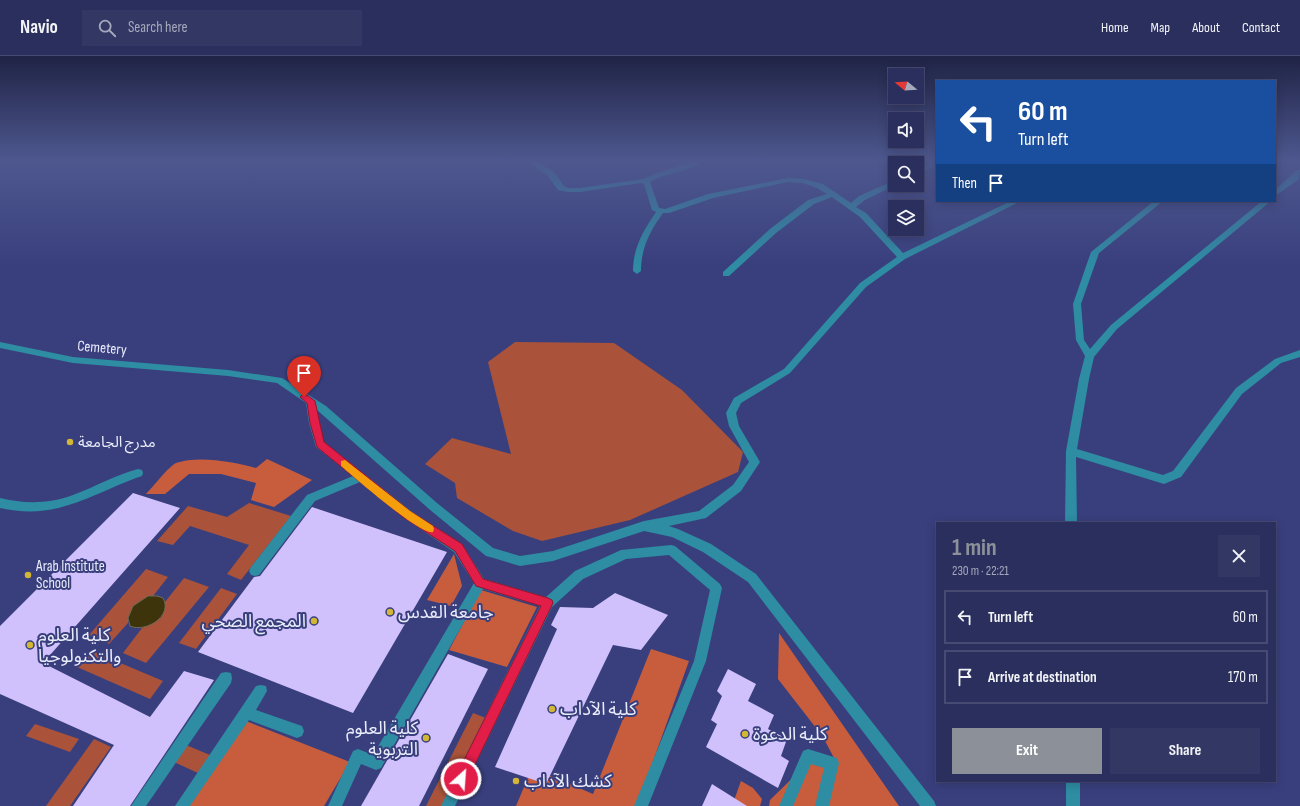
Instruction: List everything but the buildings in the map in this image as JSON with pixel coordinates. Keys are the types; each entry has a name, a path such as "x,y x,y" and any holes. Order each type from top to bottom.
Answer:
{"street":[{"path":"651,195 656,210 666,211 716,195"},
{"path":"726,274 773,231 811,202 832,195 862,215 902,257 1015,202"},
{"path":"851,207 868,195"},
{"path":"1090,356 1080,340 1077,304 1095,252 1158,202"},
{"path":"1071,522 1071,451 1084,379 1090,356 1114,327 1266,202"},
{"path":"637,271 636,256 641,242 661,210"},
{"name":"Cemetery","path":"0,345 74,360 228,373 279,380 323,409 432,506 490,552 520,561 553,556 644,526 702,515 737,488 754,462 734,426 731,413 737,401 787,371 862,285 902,257"},
{"path":"1071,451 1164,480 1176,474 1239,391 1278,361 1300,353"},
{"path":"311,401 314,423 320,444 407,514 458,548 480,583 548,603"},
{"path":"0,504 33,507 72,500 123,476 138,472"},
{"path":"255,571 311,498 362,477"},
{"path":"644,526 674,532 701,545 752,578 929,806"},
{"path":"448,806 548,603 579,575 626,554 671,550 716,588 700,661 641,806"},
{"path":"335,806 358,756 376,764 480,583"},
{"path":"138,806 226,678"},
{"path":"182,806 261,691"},
{"path":"246,713 297,731"},
{"path":"786,806 808,756 832,763 822,806"},
{"path":"1073,782 1073,806"}],"shaded area":[{"path":"515,342 614,343 682,390 743,452 738,472 630,520 542,541 513,531 457,498 455,483 425,464 452,438 511,454 488,362"},
{"path":"205,459 256,468 267,459 312,480 274,507 251,500 256,483 221,474 189,474 165,494 146,494 165,472 176,463"},
{"path":"249,503 291,516 241,580 227,574 249,545 190,526 173,545 157,541 188,506 227,517"},
{"path":"454,554 462,586 451,606 427,600"},
{"path":"146,569 168,577 153,596 143,599 133,606 128,618 128,623 109,644 89,635"},
{"path":"184,578 209,587 146,663 123,653 142,628 161,618 164,612 165,602"},
{"path":"221,588 237,594 196,649 179,643"},
{"path":"481,590 537,607 507,667 449,650"},
{"path":"148,596 163,598 165,605 161,617 150,625 136,628 130,626 128,618 133,606"},
{"path":"779,633 899,806 826,806 834,758 823,737 778,679"},
{"path":"651,649 689,661 637,806 516,806 532,768 593,794"},
{"path":"92,651 163,681 150,699 77,667"},
{"path":"473,713 486,718 443,806 426,806"},
{"path":"246,721 350,762 324,806 187,806"},
{"path":"35,724 79,739 70,752 26,736"},
{"path":"94,739 111,747 70,806 46,806"},
{"path":"186,745 210,755 198,773 174,762"},
{"path":"810,761 827,766 817,806 769,806 770,800"},
{"path":"741,781 753,788 762,799 760,806 732,806"}],"slow traffic":[{"path":"345,464 407,514 429,529"}],"place":[{"name":"مدرج الجامعة","path":"70,442"},
{"name":"Arab Institute School","path":"28,575"},
{"name":"جامعة القدس","path":"390,612"},
{"name":"المجمع الصحي","path":"314,621"},
{"name":"كلية العلوم والتكنولوجيا","path":"30,645"},
{"name":"كلية الآداب","path":"552,709"},
{"name":"كلية الدعوة","path":"745,734"},
{"name":"كلية العلوم التربوية","path":"426,738"},
{"name":"كشك الآداب","path":"516,781"}],"route":[{"path":"304,397 311,401 314,423 320,444 407,514 458,548 480,583 548,603 461,779"}]}
